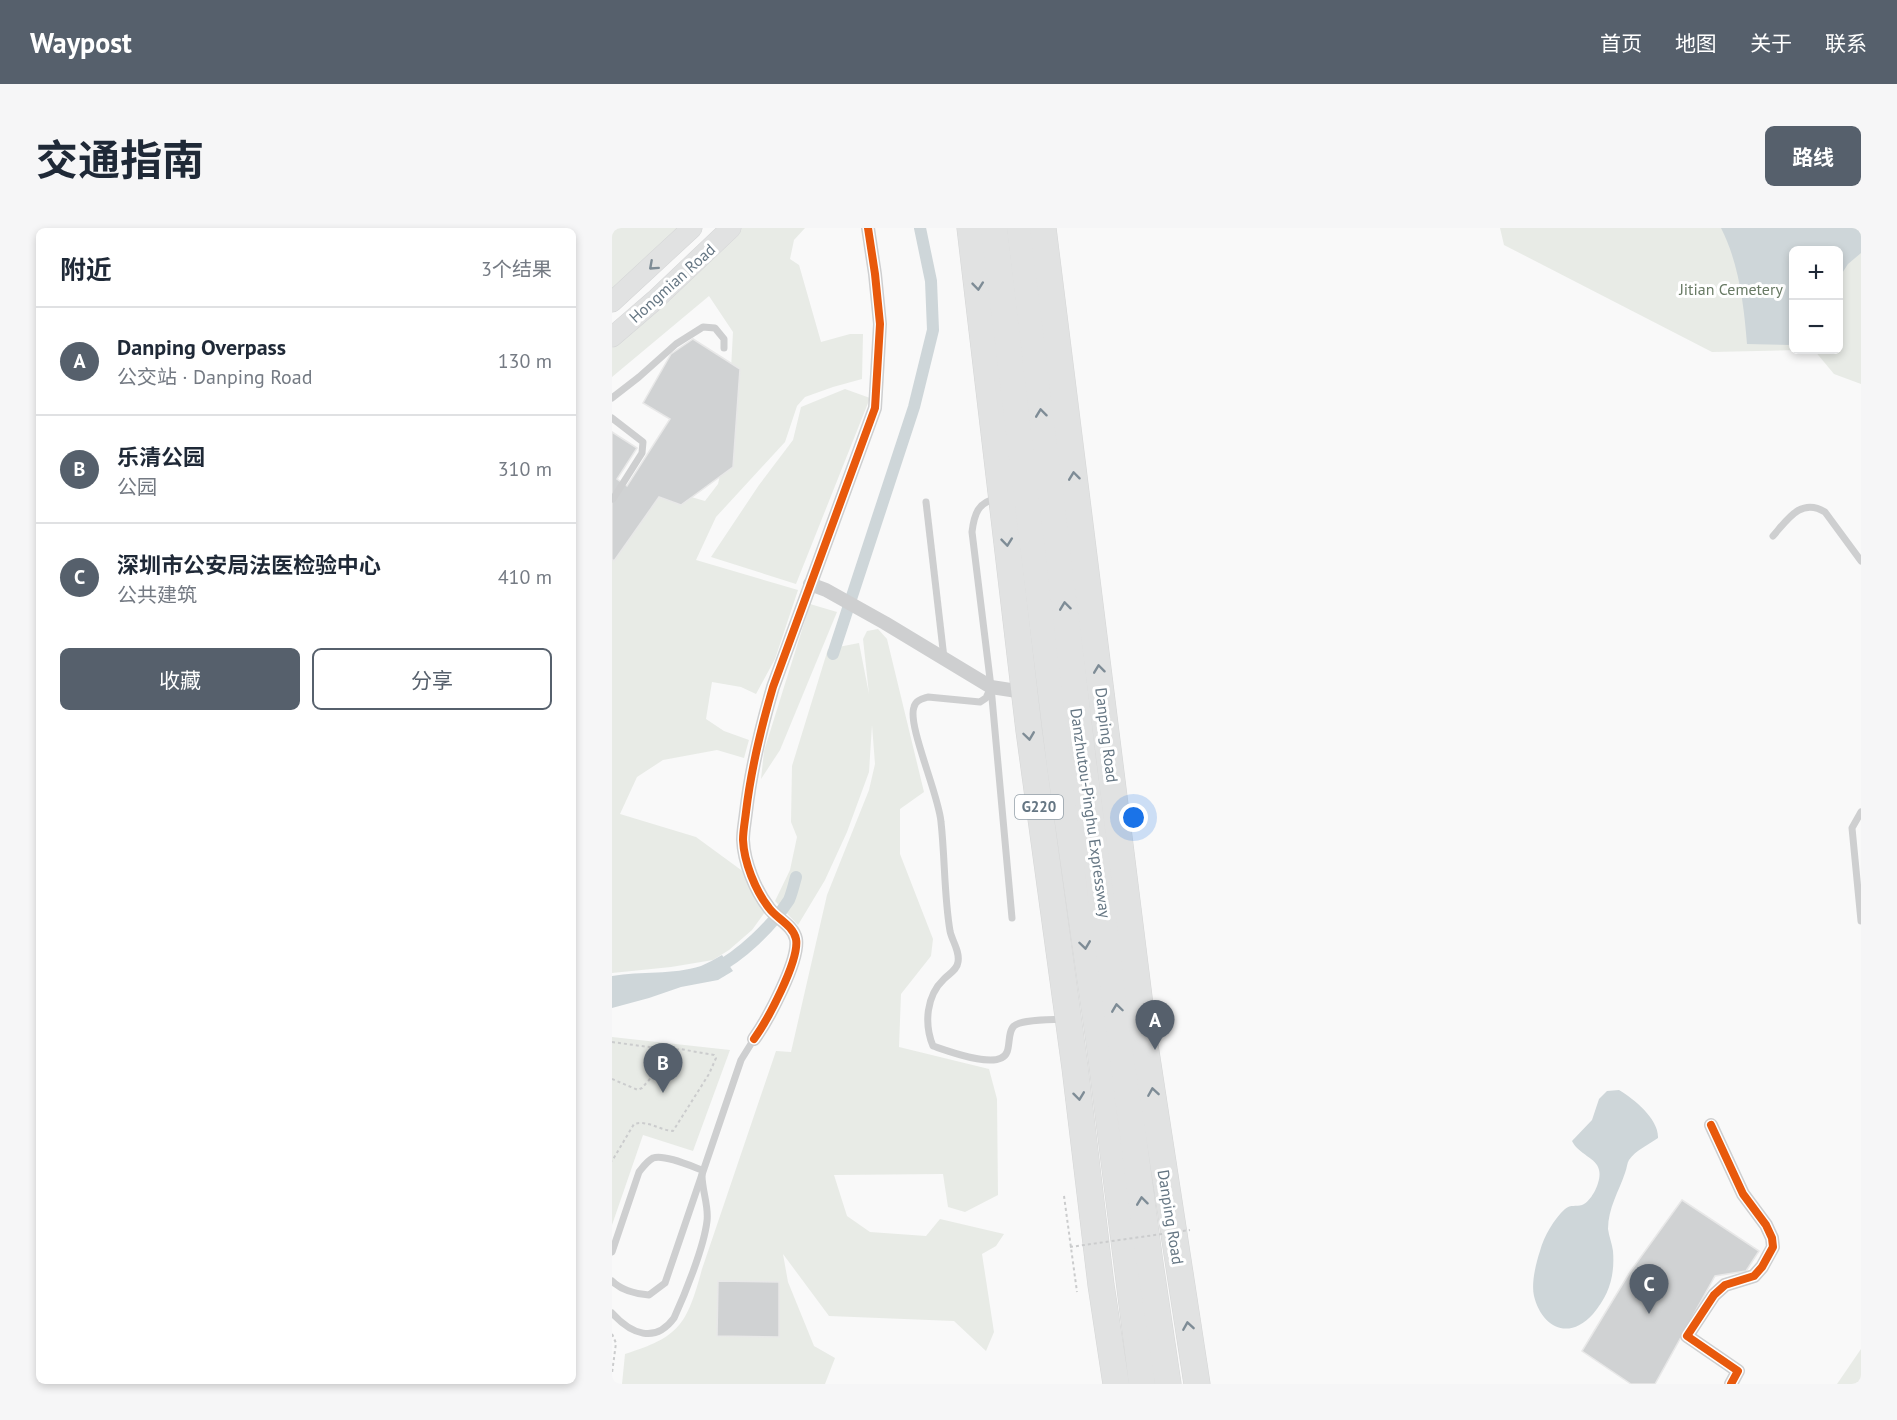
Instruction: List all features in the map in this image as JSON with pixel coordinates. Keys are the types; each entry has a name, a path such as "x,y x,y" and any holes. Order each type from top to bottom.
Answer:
{"highway":[{"name":"G220","path":"970,228 1024,692 1076,1068 1101,1285 1116,1384"},
{"name":"Danzhutou-Pinghu Expressway","path":"1028,232 1070,652 1167,1377"},
{"name":"Danping Road","path":"1028,232 1145,1045 1197,1384"},
{"name":"Danzhutou-Pinghu Expressway","path":"994,235 1060,766 1100,1052 1141,1379"},
{"path":"1070,652 1145,1045"},
{"path":"1049,669 1076,1068"},
{"path":"1159,1134 1167,1377"},
{"path":"1085,1149 1141,1379"}],"main road":[{"name":"Hongmian Road","path":"612,302 692,228"},
{"name":"Hongmian Road","path":"612,337 731,228"}],"street":[{"path":"754,1039 765,1024 795,957 796,938 791,929 769,908 749,870 743,840 748,794 761,728 773,687 875,408 880,324 868,228"},
{"path":"810,584 826,590 885,623 991,687 1024,692"},
{"path":"1711,1125 1743,1194 1766,1225 1773,1247 1754,1276 1725,1285 1714,1295 1686,1336 1738,1371 1731,1384"}],"lane":[{"path":"612,398 676,344 703,327 715,328 724,339 724,348"},
{"path":"612,418 644,442 642,453 613,499"},
{"path":"1002,498 992,499 976,510 972,532 991,687 1012,918"},
{"path":"926,502 944,660"},
{"path":"1773,536 1799,508 1809,506 1819,508 1825,512 1861,561"},
{"path":"991,687 986,698 980,702 928,697 920,699 914,704 912,714 916,734 936,794 941,819 950,933 959,960 956,969 938,986 931,998 928,1014 929,1036 933,1046 990,1061 1002,1059 1006,1055 1011,1030 1014,1026 1021,1023 1069,1019"},
{"path":"1861,813 1852,828 1861,921"},
{"path":"612,1281 616,1286 649,1295 665,1282 741,1060 754,1039"},
{"path":"612,1252 639,1172 646,1163 655,1157 663,1157 702,1170"},
{"path":"612,1313 623,1326 649,1334 659,1333 668,1327 674,1318 708,1221 708,1208 702,1188 702,1170"}],"path":[{"path":"612,1042 656,1048 668,1058"},
{"path":"612,1079 638,1090 675,1050 714,1055 716,1058 709,1074 673,1131 641,1122 634,1124 612,1161"},
{"path":"1064,1196 1077,1292"},
{"path":"1070,1247 1190,1230"},
{"path":"612,1334 616,1343 612,1372"}],"green space":[{"path":"612,228 680,228 614,291 612,289"},
{"path":"739,228 805,228 794,240 790,259 799,265 821,342 850,334 863,334 862,379 805,397 797,406 785,442 716,517 696,560 798,590 775,659 756,694 741,687 712,682 706,719 724,731 749,740 744,758 717,750 663,760 637,777 620,814 696,837 752,878 765,912 752,930 729,950 713,960 612,973 612,537 664,489 705,501 718,484 727,443 733,332 709,296 612,377 612,348"},
{"name":"Jitian Cemetery","path":"1500,228 1861,228 1861,384 1834,374 1817,354 1843,354 1843,246 1789,246 1789,350 1712,352 1504,245"},
{"path":"845,389 870,398 796,584 711,557 759,485 793,440 801,407"},
{"path":"810,604 837,612 780,750 761,779 764,751"},
{"path":"878,629 887,639 924,792 900,809 900,854 933,939 931,956 901,994 899,1047 989,1069 997,1099 998,1195 965,1212 948,1207 943,1174 834,1175 847,1216 870,1232 926,1236 940,1219 1004,1234 996,1246 982,1254 994,1332 986,1351 954,1321 829,1316 783,1254 788,1282 814,1346 835,1358 825,1384 622,1384 625,1354 643,1348 670,1334 686,1316 776,1051 791,1052 827,895 869,790 875,764 872,725 869,772 847,832 825,880 798,925 775,901 790,870 797,837 791,822 792,766 828,649 859,643 869,694 863,639 867,631"},
{"path":"612,1037 730,1050 693,1151 643,1135 612,1225"},
{"path":"1861,1349 1861,1384 1837,1384"}],"shaded area":[{"path":"1721,228 1861,228 1861,253 1843,272 1843,246 1789,246 1789,345 1747,344 1742,300 1727,241"},
{"path":"722,955 733,971 718,980 681,987 612,1008 612,976 690,969"},
{"path":"1619,1090 1638,1104 1650,1117 1658,1138 1639,1150 1629,1160 1612,1207 1608,1229 1613,1251 1613,1269 1610,1285 1603,1300 1584,1322 1566,1329 1550,1323 1538,1307 1533,1291 1537,1261 1550,1228 1561,1213 1567,1207 1586,1203 1595,1190 1600,1174 1598,1166 1572,1141 1592,1120 1599,1099 1607,1091"}],"building":[{"path":"693,339 740,369 733,467 681,505 659,497 614,561 612,559 612,432 637,448 617,479 627,486 670,419 643,403 671,354"},
{"path":"1682,1200 1759,1251 1746,1271 1715,1276 1655,1384 1631,1384 1582,1351 1630,1272"},
{"path":"718,1281 779,1282 779,1337 717,1336"}],"waterway":[{"path":"833,654 914,407 933,330 931,281 920,228"},
{"path":"713,970 745,949 774,920 789,900 796,877"}],"cycle path":[{"path":"754,1039 767,1019 788,975 796,949 796,939 792,930 772,912 764,901 748,866 743,840 748,796 764,718 773,687 875,408 880,324 868,228"},
{"path":"1711,1125 1743,1194 1766,1225 1773,1247 1754,1276 1725,1285 1714,1295 1687,1336 1738,1371 1731,1384"}],"place":[{"name":"Danping Overpass","path":"1155,1050"},
{"name":"乐清公园","path":"663,1093"},
{"name":"深圳市公安局法医检验中心","path":"1649,1314"}]}
